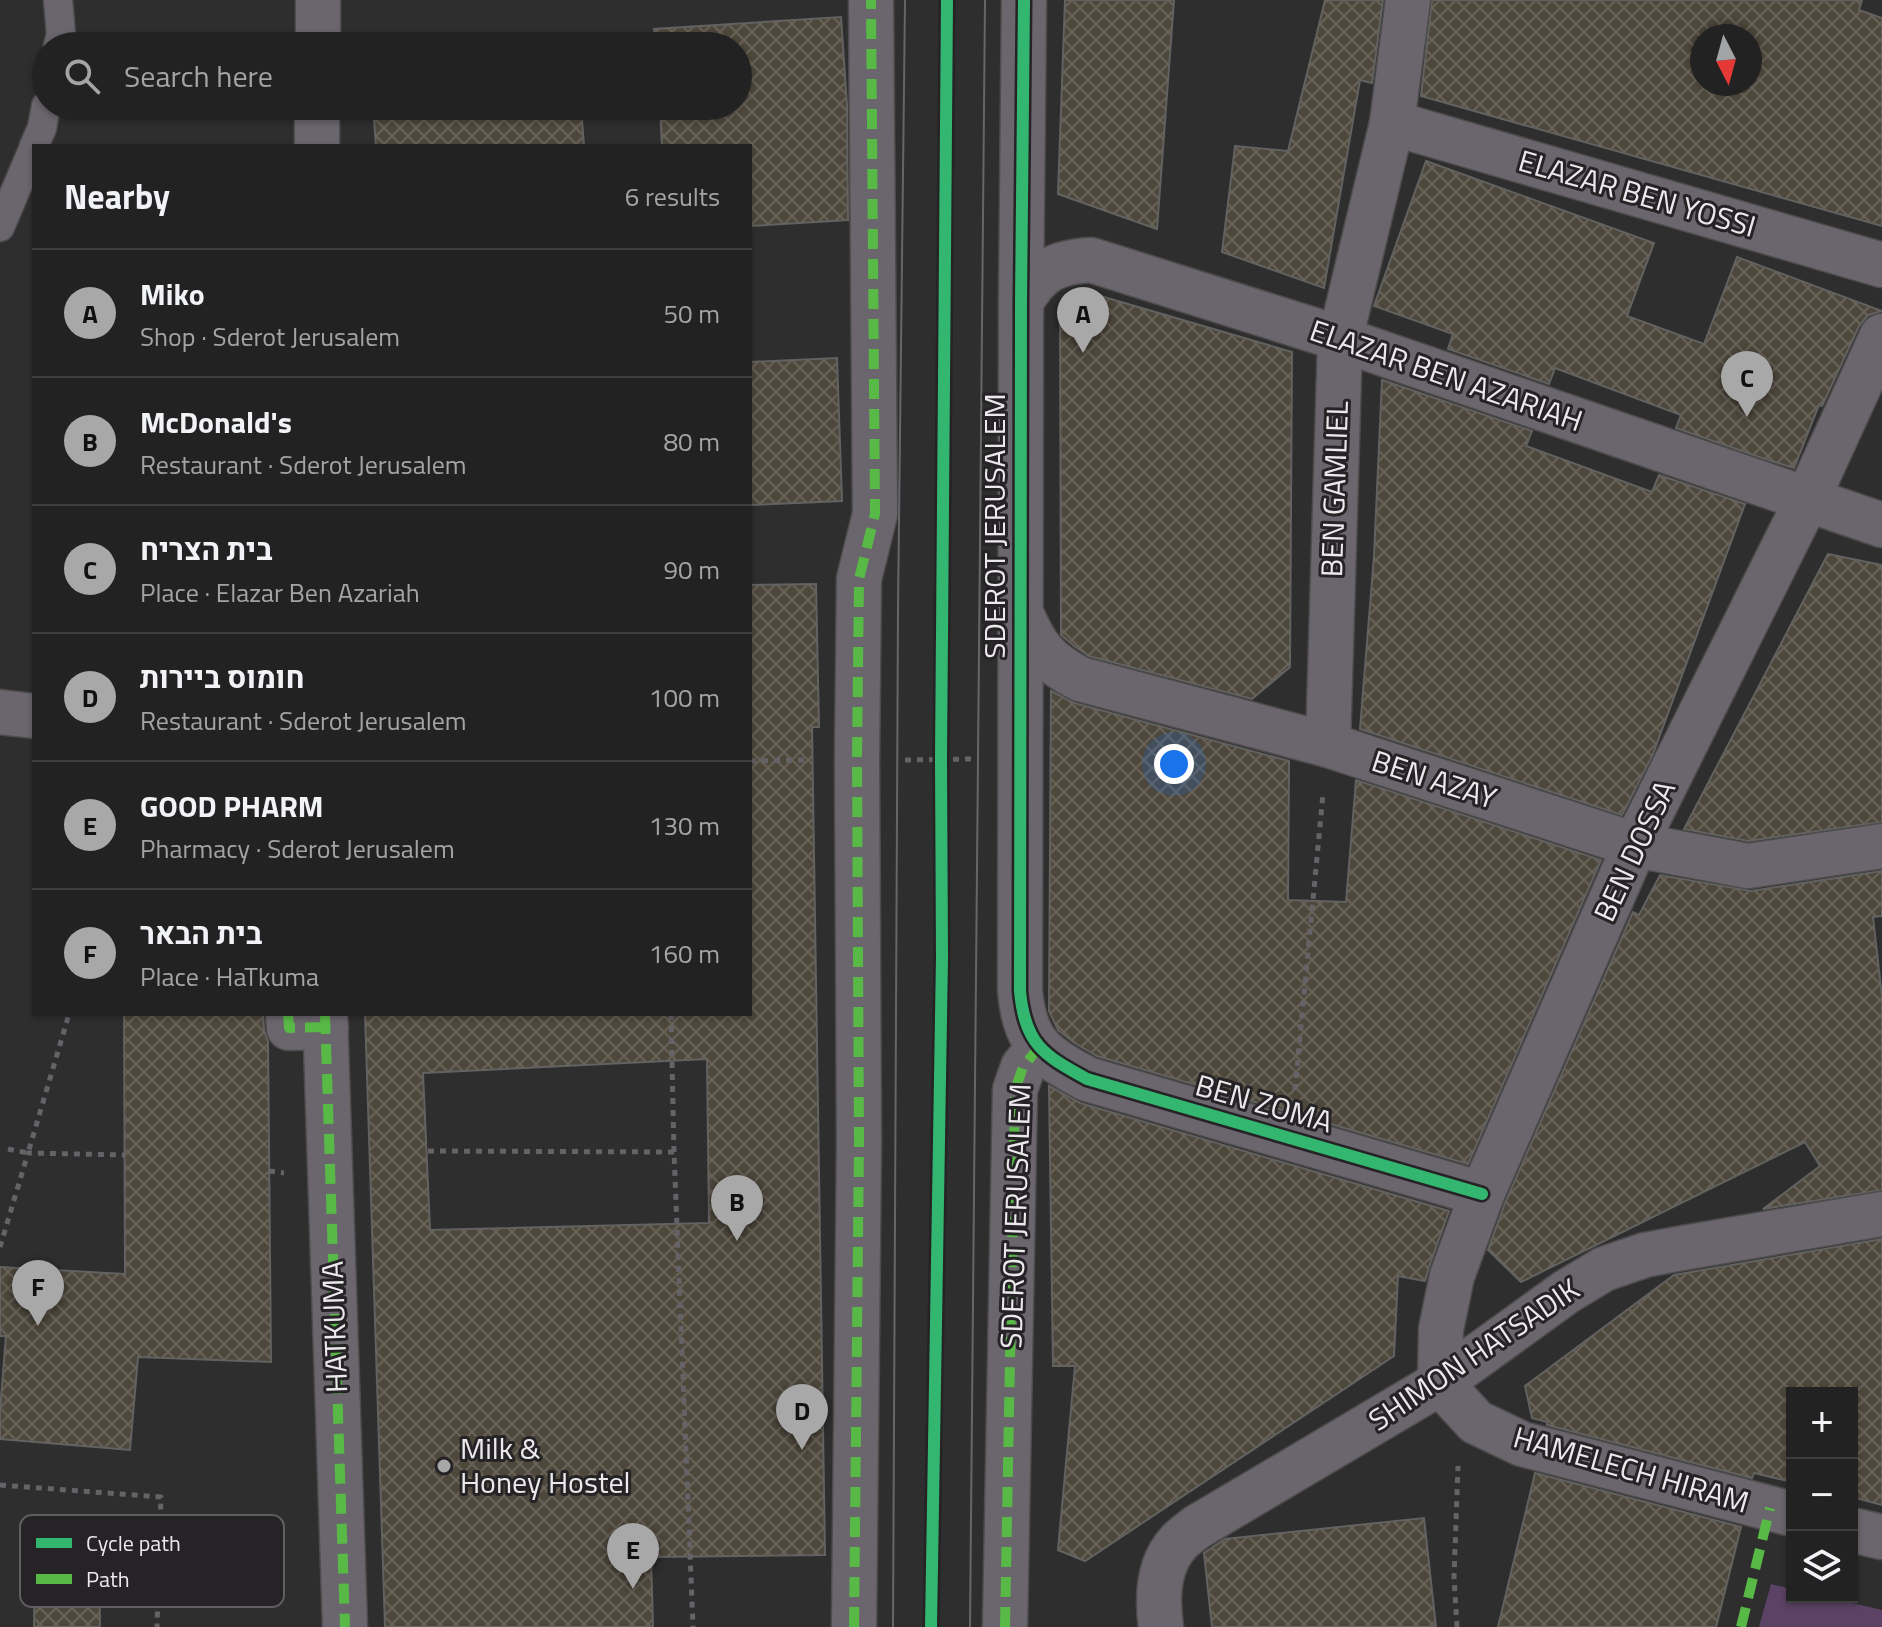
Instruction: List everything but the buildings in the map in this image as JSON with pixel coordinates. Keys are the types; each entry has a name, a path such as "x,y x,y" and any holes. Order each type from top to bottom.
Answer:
{"street":[{"path":"318,0 318,32"},
{"path":"854,1627 859,1157 859,579 875,514 871,0"},
{"name":"SDEROT JERUSALEM","path":"1005,1627 1015,1090 1023,1067 1039,1047 1029,1033 1022,1012 1020,991 1024,0"},
{"name":"BEN GAMLIEL","path":"1328,745 1340,340 1392,123 1408,0"},
{"path":"317,120 317,144"},
{"name":"ELAZAR BEN YOSSI","path":"1392,123 1882,265"},
{"name":"ELAZAR BEN AZARIAH","path":"1021,302 1037,278 1052,267 1091,260 1340,340 1882,525"},
{"name":"BEN DOSSA","path":"1440,1383 1441,1329 1452,1276 1482,1194 1635,845 1807,500 1882,336"},
{"name":"BEN AZAY","path":"1021,612 1043,654 1060,669 1080,679 1328,745 1635,845 1748,866 1882,846"},
{"path":"0,712 32,716"},
{"name":"HATKUMA","path":"313,1018 345,1627"},
{"name":"BEN ZOMA","path":"1039,1047 1060,1064 1087,1079 1482,1194"},
{"name":"SHIMON HATSADIK","path":"1161,1627 1158,1607 1161,1581 1165,1562 1178,1542 1197,1527 1440,1383 1566,1292 1604,1269 1645,1255 1882,1214"},
{"name":"HAMELECH HIRAM","path":"1440,1383 1476,1422 1522,1444 1781,1511"},
{"path":"1856,1531 1882,1537"}],"lane":[{"path":"58,0 61,32"},
{"path":"35,144 43,120"},
{"path":"0,227 32,151"}],"path":[{"path":"1295,1099 1328,745"},
{"path":"0,1247 68,1016"},
{"path":"671,1016 693,1627"},
{"path":"8,1149 28,1153 125,1155"},
{"path":"428,1151 674,1152"},
{"path":"1457,1627 1454,1577 1458,1462"},
{"path":"0,1485 161,1497 160,1515"},
{"path":"157,1627 158,1607"}],"shaded area":[{"path":"1771,1584 1786,1588 1786,1603 1852,1603 1882,1610 1882,1627 1759,1627"}],"tram line":[{"path":"893,1627 898,609 905,0"},
{"path":"970,1627 985,0"}],"marked path":[{"path":"854,1627 859,1142 859,579 875,514 871,0"},
{"path":"288,1016 289,1028 326,1027"},
{"path":"325,1016 345,1627"},
{"path":"1005,1627 1015,1090 1023,1067 1039,1047"},
{"path":"1741,1627 1770,1508"}],"cycle path":[{"path":"931,1627 942,957 947,0"},
{"path":"1024,0 1020,991 1026,1024 1048,1055 1087,1079 1482,1194"}],"place":[{"name":"Miko","path":"1083,353"},
{"name":"בית הצריח","path":"1747,417"},
{"name":"McDonald's","path":"737,1241"},
{"name":"בית הבאר","path":"38,1326"},
{"name":"חומוס ביירות","path":"802,1450"},
{"name":"Milk & Honey Hostel","path":"444,1466"},
{"name":"GOOD PHARM","path":"633,1589"}]}
